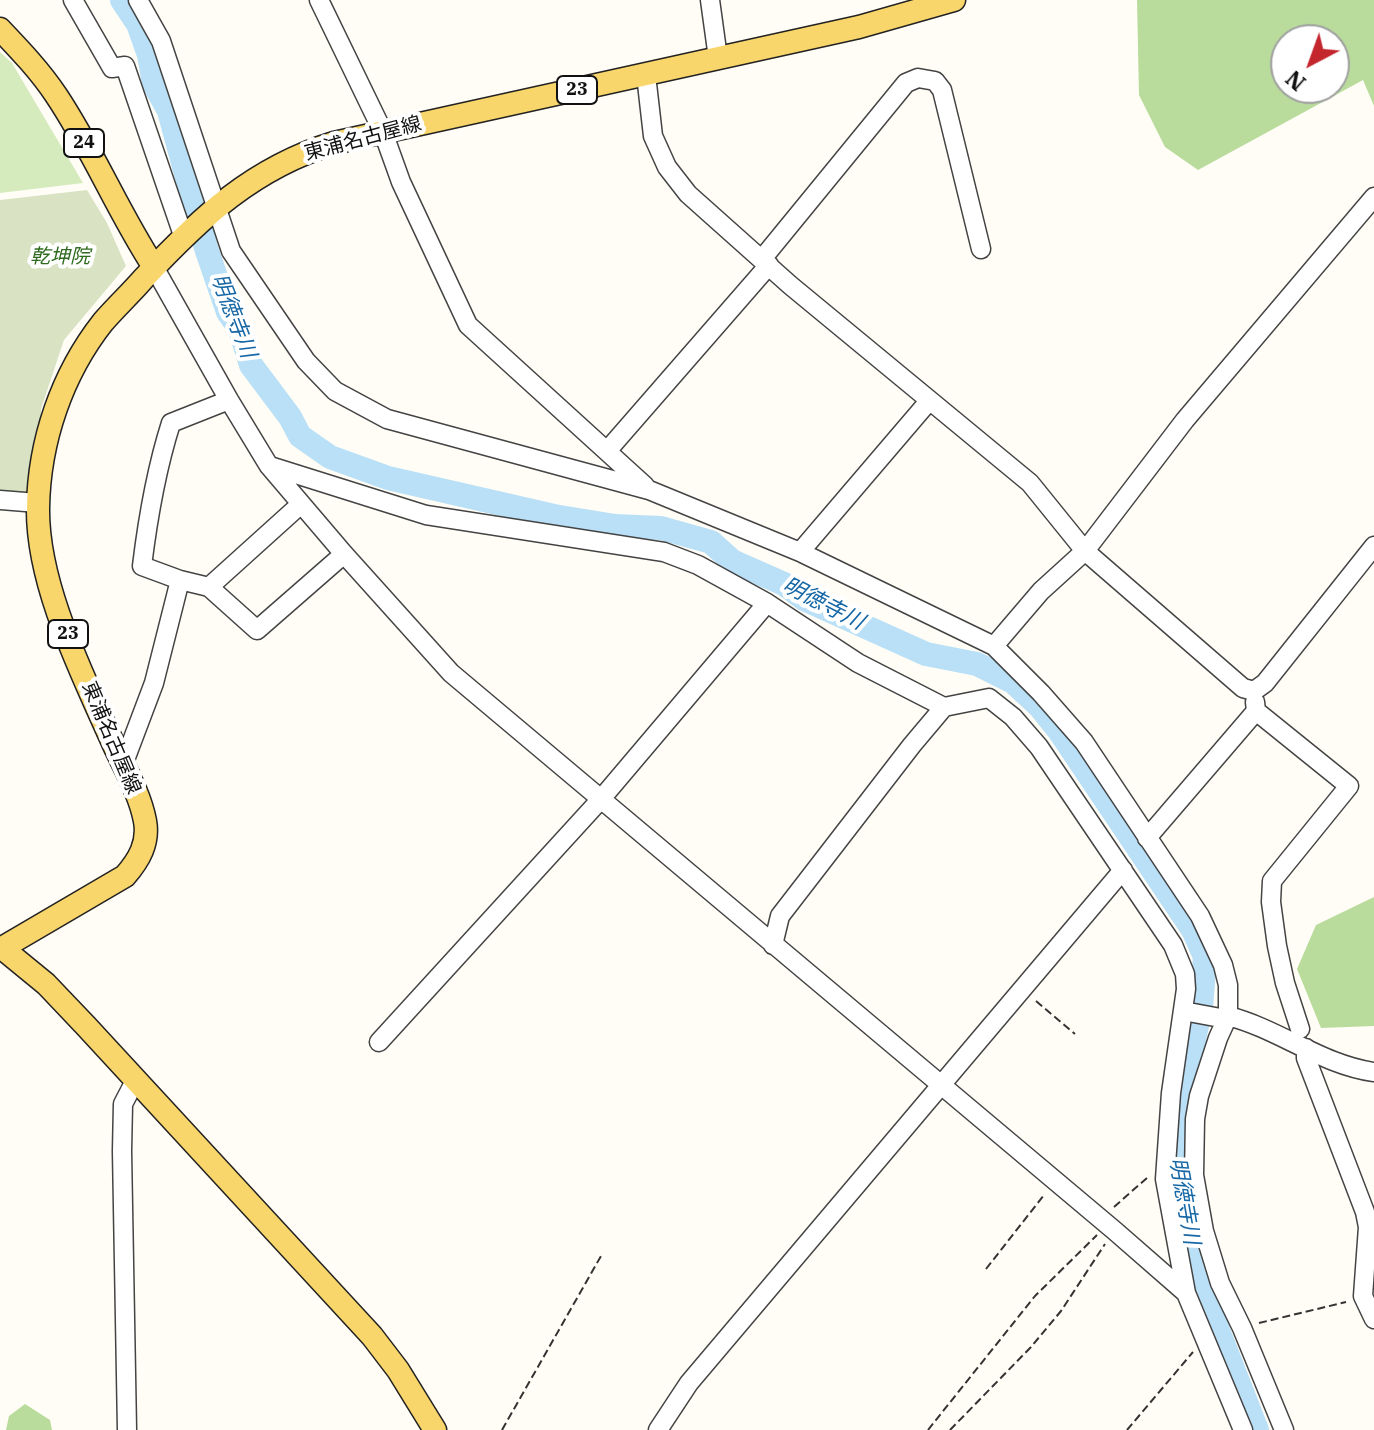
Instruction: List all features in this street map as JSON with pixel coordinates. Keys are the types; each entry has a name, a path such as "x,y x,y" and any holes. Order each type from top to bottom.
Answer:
{"main road":[{"name":"東浦名古屋線","path":"435,1430 398,1370 372,1336 46,984 1,947 125,876 139,857 146,837 145,822 53,596 42,549 38,503 46,440 55,410 69,378 103,323 154,267 235,190 281,163 308,151 383,132 859,27 954,0"},
{"name":"24","path":"0,29 55,94 154,267"}],"street":[{"path":"73,0 112,68 125,66 184,238"},
{"path":"138,0 161,41 214,208 231,251 306,361 335,391 387,419 649,490 800,552 994,646 1076,731 1200,916 1217,947 1228,985 1224,1018 1199,1096 1195,1119 1194,1175 1204,1231 1220,1283 1284,1430"},
{"path":"319,0 383,132 401,182 468,325 649,490"},
{"path":"710,0 718,58"},
{"path":"646,75 653,136 667,167 688,194 929,401 1030,483 1085,551 1243,688 1254,691"},
{"path":"607,451 765,262 906,83 918,78 935,81 942,90 981,249"},
{"path":"994,646 1041,591 1085,551 1185,420 1374,197"},
{"path":"154,267 269,466 451,673 1186,1293"},
{"path":"229,400 171,423 149,508 142,566 209,587 257,630 344,554"},
{"path":"800,552 929,401"},
{"path":"269,466 426,515 664,552 698,565 767,603 858,663 944,707 989,698 1013,717 1039,747 1173,945 1181,963 1187,1011 1171,1093 1165,1175 1186,1293 1243,1430"},
{"path":"0,500 38,503"},
{"path":"209,587 301,504"},
{"path":"1254,691 1265,683 1374,546"},
{"path":"123,765 154,683 180,580"},
{"path":"379,1042 601,799 767,603"},
{"path":"1254,691 1256,711 1349,786 1272,881 1271,902 1277,946 1300,1029"},
{"path":"773,945 780,916 944,707"},
{"path":"1147,838 1256,711"},
{"path":"109,734 123,741 138,729"},
{"path":"658,1430 689,1383 1123,870"},
{"path":"1187,1011 1269,1030 1350,1069 1374,1072"},
{"path":"1306,1048 1306,1058 1365,1212 1368,1227 1363,1296 1374,1319"},
{"path":"127,1430 123,1104 136,1079"}],"path":[{"path":"1022,989 1075,1034"},
{"path":"950,1430 1031,1347 1061,1311 1108,1225 1141,1181 1147,1177 1165,1175"},
{"path":"986,1269 1055,1180"},
{"path":"928,1430 1042,1287 1108,1225"},
{"path":"502,1430 601,1256"},
{"path":"1242,1328 1363,1296"},
{"path":"1127,1430 1195,1350 1207,1345"}],"green space":[{"path":"1137,0 1374,0 1374,106 1363,80 1350,87 1350,24 1270,24 1270,104 1319,104 1198,170 1165,147 1139,95"},
{"path":"0,52 12,63 83,183 0,193"},
{"name":"乾坤院","path":"87,190 107,223 126,266 64,340 41,409 38,503 0,498 0,200"},
{"path":"1374,897 1374,1026 1321,1028 1297,969 1316,925"},
{"path":"25,1404 50,1420 52,1430 6,1430 9,1416"}],"waterway":[{"name":"明徳寺川","path":"122,0 138,24 149,55 154,84 169,111 206,248 228,312 240,329 251,365 290,417 300,436 330,457 388,478 554,516 615,526 661,528 711,542 732,561 784,584 804,599 926,654 977,664 1013,682 1040,707 1060,732 1193,930 1205,957 1201,1008 1180,1101 1175,1146 1179,1188 1200,1284 1257,1430"}]}
